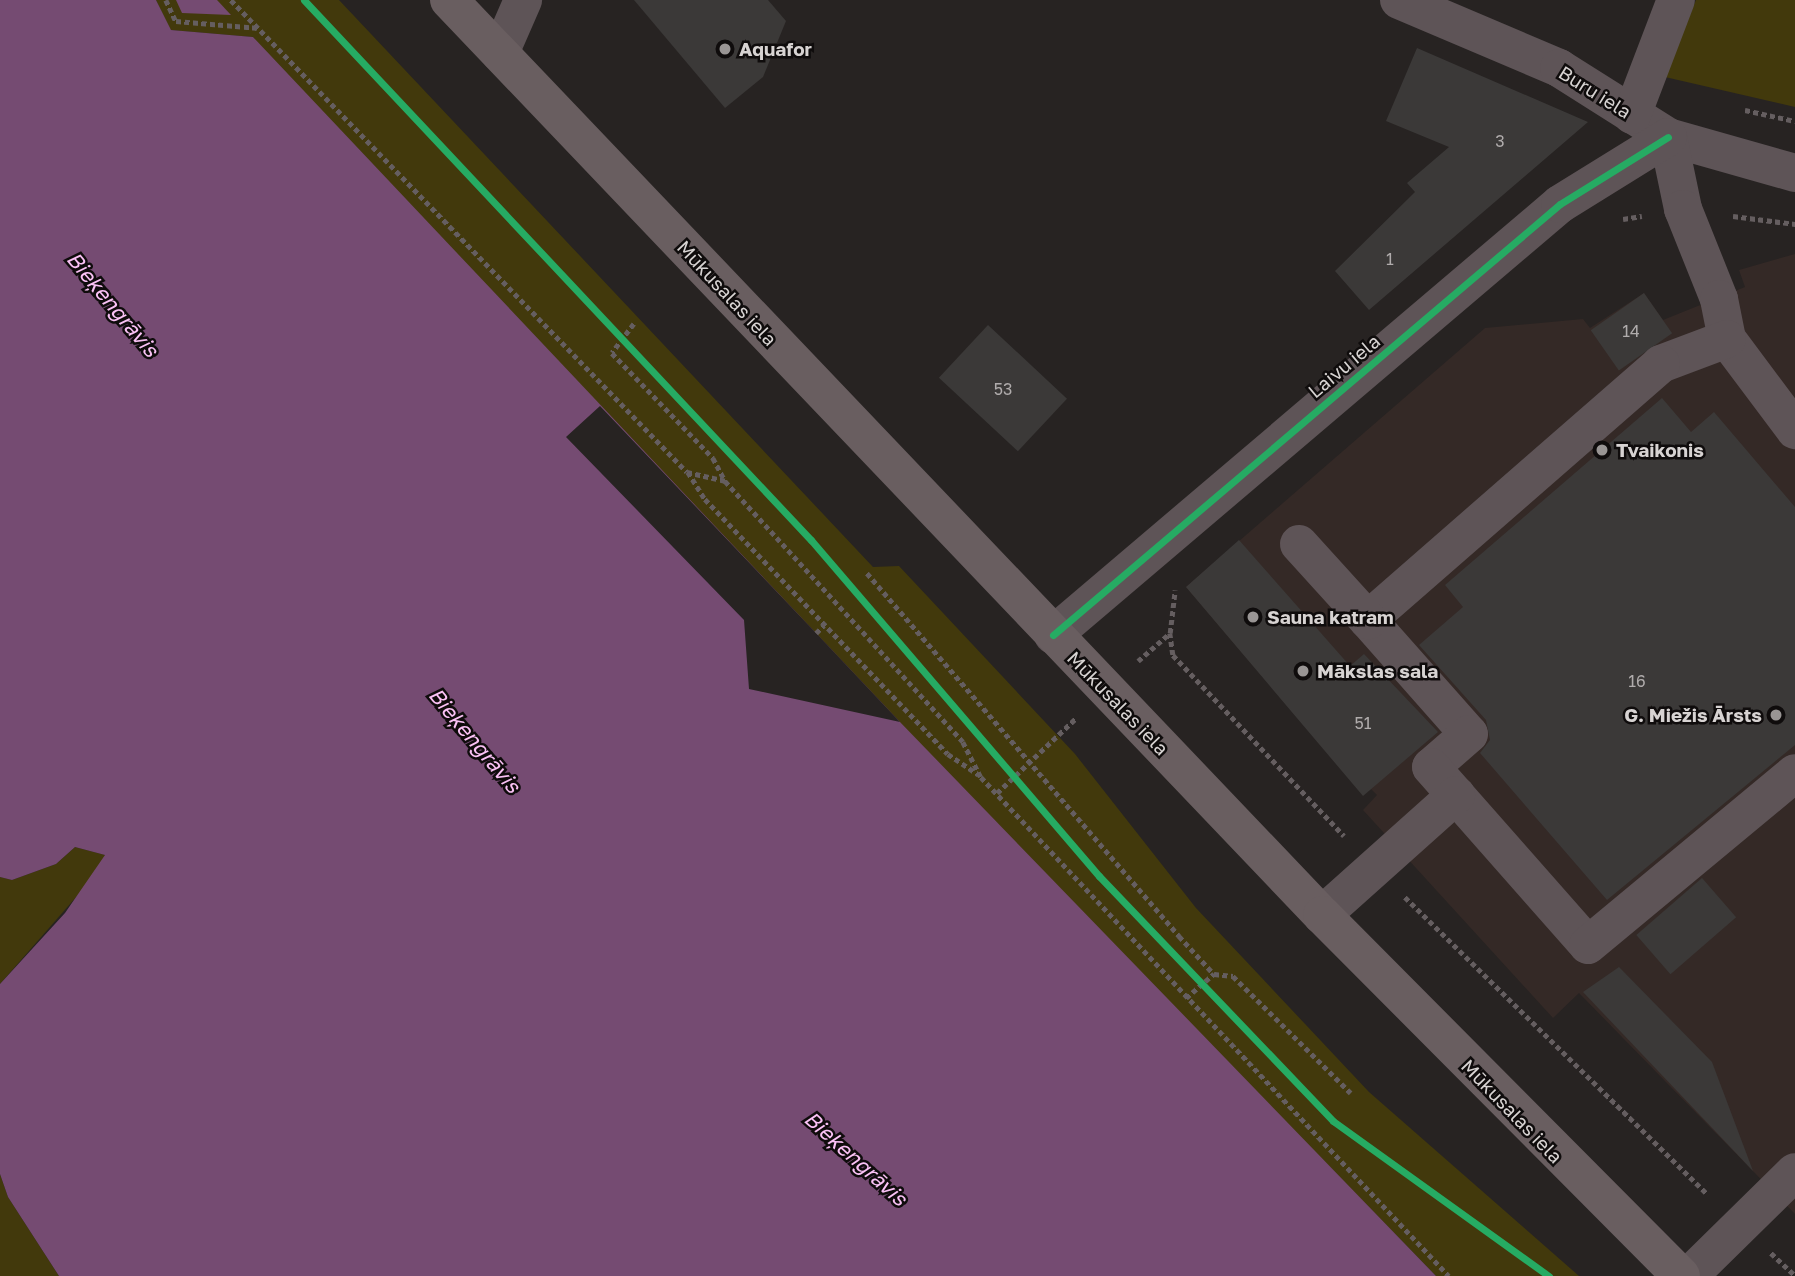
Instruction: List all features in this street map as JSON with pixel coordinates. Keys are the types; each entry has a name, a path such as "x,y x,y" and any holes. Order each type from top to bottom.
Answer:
{"main road":[{"name":"Mūkusalas iela","path":"449,0 1322,915 1681,1276"}],"street":[{"path":"499,53 523,0"},
{"name":"Buru iela","path":"1399,0 1559,68 1668,137 1795,173"},
{"path":"1632,115 1676,0"},
{"path":"1668,137 1683,209 1719,299 1727,339 1795,430"},
{"name":"Laivu iela","path":"1053,635 1560,204 1668,137"},
{"path":"1368,620 1661,364 1727,339"},
{"path":"1299,544 1469,734 1431,767 1588,945 1795,772"},
{"path":"1322,915 1456,795"},
{"path":"1689,1276 1795,1172"}],"path":[{"path":"166,0 176,21 257,28"},
{"path":"231,0 687,471 705,499 948,754 981,777 997,793 1449,1276"},
{"path":"1683,209 1795,224"},
{"path":"634,324 612,353 713,458 725,481 963,743 981,777"},
{"path":"614,329 632,348"},
{"path":"687,471 725,481"},
{"path":"1160,544 1187,576 1175,590 1170,633 1173,654 1376,867 1795,1275"},
{"path":"867,573 1214,974 1233,976 1351,1093"},
{"path":"816,633 824,625"},
{"path":"997,793 1170,633"},
{"path":"1005,767 1022,787"},
{"path":"1186,998 1214,974"},
{"path":"1194,976 1211,994"}],"shaded area":[{"path":"156,0 339,0 873,567 899,566 1075,754 1196,908 1369,1092 1579,1276 1436,1276 1331,1168 749,689 253,37 170,30"},
{"path":"1696,0 1795,0 1795,107 1665,77"},
{"path":"1795,254 1795,1214 1579,993 1553,1018 1363,810 1377,795 1371,789 1363,795 1186,587 1485,328 1583,319 1590,328 1644,293 1663,320 1745,287 1739,270"},
{"path":"75,847 105,855 98,872 0,984 0,877 12,880 56,864"},
{"path":"0,1174 8,1197 59,1276 0,1276"}],"water":[{"name":"Bieķengrāvis","path":"0,0 156,0 171,30 253,37 900,722 1436,1276 59,1276 8,1197 0,1174 0,984 65,913 105,855 75,847 56,864 12,880 0,877"},
{"path":"176,0 217,0 231,15 182,13"}],"pier":[{"path":"600,406 900,722 749,689 744,620 566,437"}],"building":[{"name":"Aquafor","path":"634,0 768,0 786,21 763,77 725,108"},
{"path":"1417,48 1588,122 1369,310 1335,271 1415,192 1407,183 1449,147 1386,121"},
{"path":"1644,293 1672,333 1619,370 1591,330"},
{"path":"988,325 1067,399 1018,451 939,378"},
{"path":"1662,398 1691,432 1714,412 1795,507 1795,745 1607,900 1480,753 1490,740 1486,720 1419,645 1463,607 1445,585"},
{"path":"1239,540 1350,666 1364,654 1438,732 1363,796 1186,587"},
{"path":"1702,878 1736,917 1670,974 1636,935"},
{"path":"1619,967 1712,1062 1753,1171 1583,992"}],"cycle path":[{"path":"304,0 811,540 1099,876 1333,1121 1549,1276"},
{"path":"1053,635 1560,204 1668,137"}],"place":[{"name":"Aquafor","path":"725,49"},
{"name":"Tvaikonis","path":"1602,450"},
{"name":"Sauna katram","path":"1253,617"},
{"name":"Mākslas sala","path":"1303,671"},
{"name":"G. Miežis Ārsts","path":"1776,715"}]}
